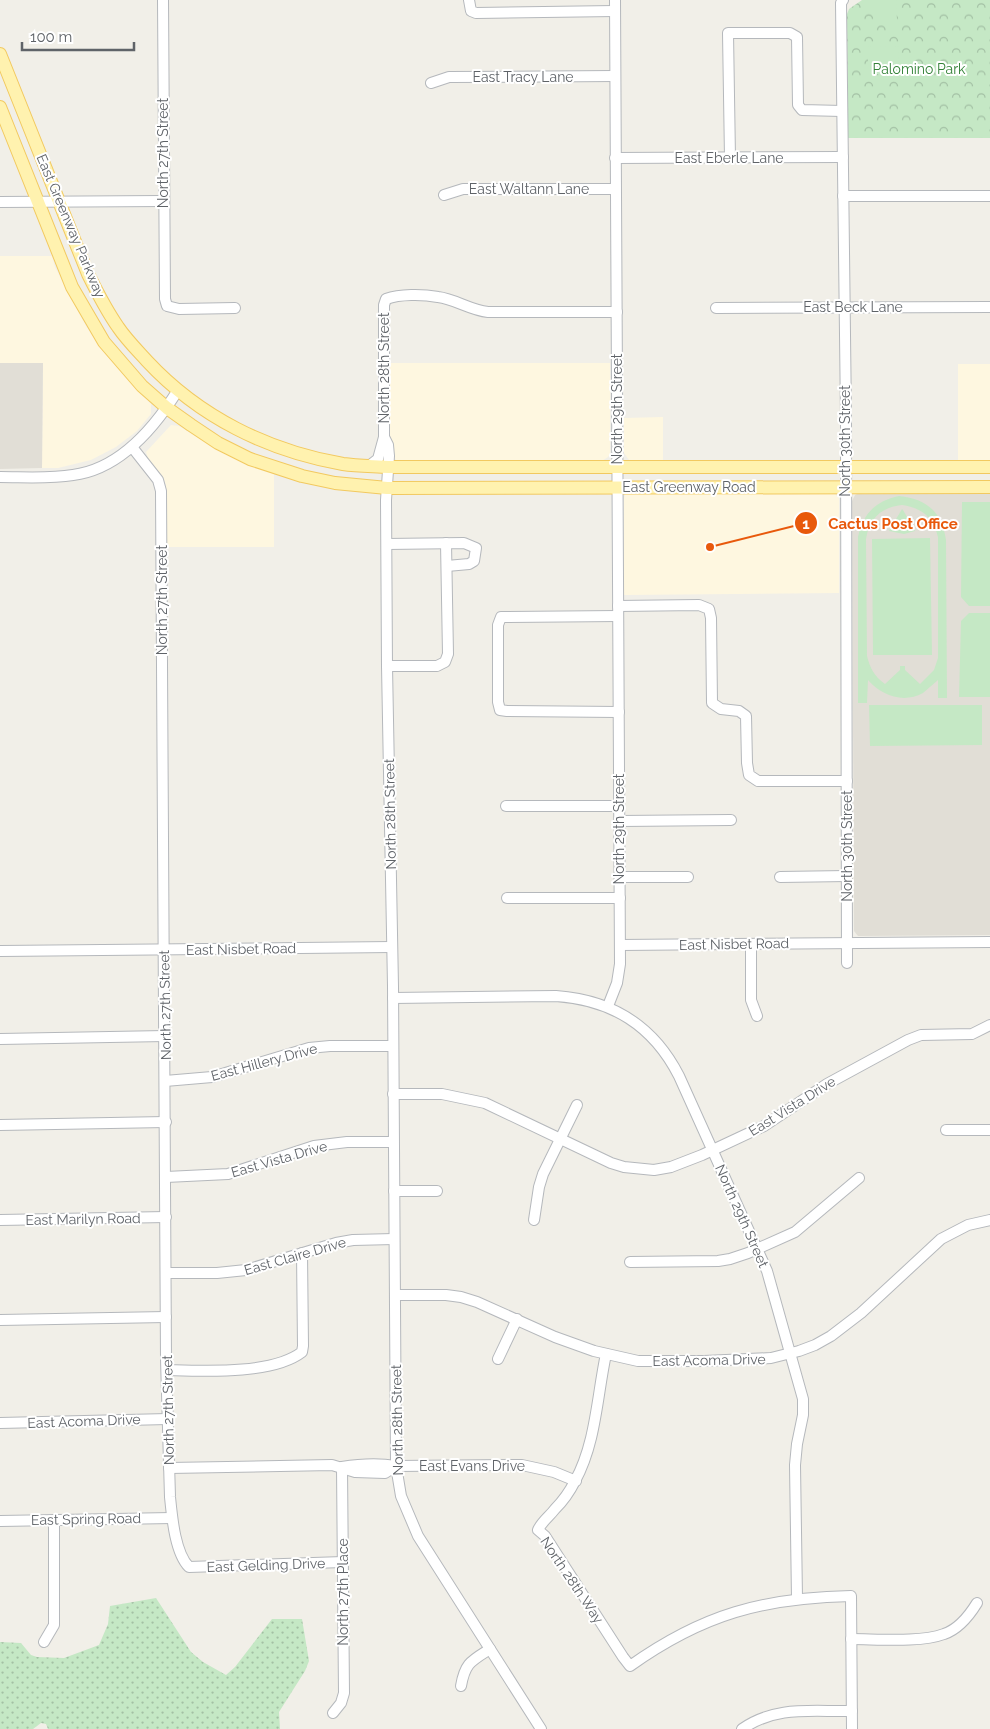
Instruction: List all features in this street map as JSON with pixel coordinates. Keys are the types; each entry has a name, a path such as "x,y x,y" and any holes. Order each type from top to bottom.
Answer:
{"main road":[{"name":"East Greenway Parkway","path":"0,54 88,274 119,328 136,349 178,390 227,425 274,445 310,457 344,464 388,467"},
{"name":"East Greenway Parkway","path":"0,107 72,287 104,342 142,386 167,408 218,443 250,459 302,476 335,483 387,488"},
{"path":"88,314 105,306"},
{"path":"267,465 274,445"},
{"name":"East Greenway Road","path":"388,467 990,467"},
{"path":"470,487 472,467"},
{"name":"East Greenway Road","path":"387,488 990,487"}],"street":[{"name":"North 27th Street","path":"163,0 165,299 167,306 179,309 235,308"},
{"path":"469,0 471,11 476,13 615,11"},
{"name":"North 29th Street","path":"614,0 620,964 619,974 608,1006 642,1028 668,1056 679,1076 767,1271 802,1393 803,1406 795,1465 797,1598"},
{"name":"North 30th Street","path":"843,0 841,3 845,307 847,942"},
{"path":"730,158 728,33 790,32 797,37 798,105 802,110 842,111"},
{"name":"East Tracy Lane","path":"432,83 449,77 615,76"},
{"name":"East Eberle Lane","path":"615,158 843,157"},
{"name":"East Waltann Lane","path":"444,195 462,189 615,189"},
{"path":"843,196 990,196"},
{"path":"0,202 164,201"},
{"name":"North 28th Street","path":"369,466 378,459 384,437 384,305 386,299 394,296 438,297 488,312 617,312"},
{"name":"East Beck Lane","path":"716,308 990,307"},
{"path":"0,477 75,475 92,470 113,460 132,447 167,408 178,390"},
{"name":"North 28th Street","path":"384,437 388,445 387,666 393,998 396,1466 400,1496 418,1536 541,1729"},
{"name":"North 27th Street","path":"132,447 158,480 161,491 166,1317 169,1468 172,1518 182,1560 189,1567"},
{"path":"387,666 437,666 445,662 448,654 446,543"},
{"path":"387,544 464,543 476,548 474,561 469,564 446,566"},
{"path":"619,712 507,712 500,710 498,702 498,625 502,618 699,605 709,609 711,618 712,703 722,709 739,711 746,716 749,775 758,781 847,781"},
{"path":"506,806 619,806"},
{"path":"620,821 731,820"},
{"path":"780,877 847,876"},
{"path":"620,877 688,877"},
{"path":"507,898 620,898"},
{"path":"847,942 847,963"},
{"name":"East Nisbet Road","path":"620,945 990,942"},
{"path":"751,944 752,1000 757,1016"},
{"name":"East Nisbet Road","path":"0,952 392,947"},
{"path":"393,998 556,996 608,1006"},
{"name":"East Vista Drive","path":"393,1094 442,1094 472,1099 504,1111 610,1163 642,1170 671,1167 764,1126 827,1084 908,1040 921,1036 972,1034 990,1025"},
{"path":"0,1039 165,1036"},
{"name":"East Hillery Drive","path":"166,1081 212,1078 309,1048 393,1046"},
{"path":"534,1220 543,1174 577,1105"},
{"path":"0,1125 166,1122"},
{"path":"946,1130 990,1130"},
{"name":"East Vista Drive","path":"166,1177 228,1174 314,1146 393,1142"},
{"path":"630,1262 730,1260 795,1232 859,1178"},
{"path":"394,1192 437,1191"},
{"name":"East Marilyn Road","path":"0,1220 166,1217"},
{"name":"East Acoma Drive","path":"395,1296 446,1295 461,1297 555,1337 606,1354 638,1361 757,1360 792,1353 816,1345 861,1313 941,1239 968,1225 990,1220"},
{"name":"East Claire Drive","path":"166,1274 217,1273 246,1270 329,1244 353,1240 394,1239"},
{"path":"167,1370 240,1370 282,1362 302,1352 302,1253"},
{"path":"0,1320 166,1317"},
{"path":"498,1359 516,1319"},
{"name":"North 28th Way","path":"606,1354 588,1451 576,1481 554,1511 542,1522 538,1530 549,1543 623,1658 630,1666 656,1647 688,1630 745,1608 797,1598"},
{"name":"East Acoma Drive","path":"0,1423 168,1419"},
{"name":"East Evans Drive","path":"169,1468 332,1465 355,1472 385,1473 396,1466 522,1465 546,1470 576,1481"},
{"name":"North 27th Place","path":"333,1713 341,1704 344,1693 342,1467"},
{"name":"East Spring Road","path":"0,1520 172,1518"},
{"path":"44,1642 54,1625 54,1520"},
{"name":"East Gelding Drive","path":"189,1567 343,1562"},
{"path":"797,1598 851,1596 852,1729"},
{"path":"851,1639 915,1638 945,1634 970,1615 977,1604"},
{"path":"462,1686 464,1671 470,1662 490,1649"},
{"path":"742,1729 756,1720 779,1713 852,1712"}],"shaded area":[{"path":"0,256 52,256 55,267 86,326 104,352 151,404 151,414 137,431 116,447 91,460 58,468 42,468 43,363 0,363"},
{"path":"0,363 43,363 42,468 0,469"},
{"path":"389,363 610,363 610,454 602,461 396,460 390,452"},
{"path":"958,364 990,364 990,461 958,461"},
{"path":"663,417 663,461 629,460 624,453 624,418"},
{"path":"171,425 179,426 222,452 274,474 274,547 167,547 166,486 164,479 148,458 146,452"},
{"path":"630,492 833,492 839,498 839,593 624,595 624,498 625,494"},
{"path":"859,493 990,493 990,935 858,936 854,931 852,501 855,495"}],"green space":[{"name":"Palomino Park","path":"862,0 990,0 990,138 848,138 847,14 849,9"},
{"path":"876,0 896,0 897,21 876,21"},
{"path":"898,46 899,74 868,74 868,47"},
{"path":"899,496 918,500 925,504 937,515 944,530 946,540 947,698 938,698 938,680 923,693 908,698 900,698 886,694 868,680 867,703 858,703 858,537 863,521 872,509 891,498","holes":["895,506 909,506 921,511 930,519 938,537 938,658 934,670 920,684 905,670 905,666 900,666 900,670 885,684 873,671 867,656 866,539 873,520 882,511"]},
{"path":"962,502 990,502 990,606 969,606 961,597"},
{"path":"902,509 915,531 904,534 889,531"},
{"path":"930,538 932,655 873,655 872,539"},
{"path":"969,613 990,613 990,697 959,697 961,621"},
{"path":"869,705 982,705 982,745 870,746"},
{"path":"156,1598 191,1652 203,1662 226,1675 235,1667 272,1619 302,1619 309,1661 305,1671 279,1712 280,1729 48,1729 46,1724 41,1723 33,1729 0,1729 0,1642 21,1643 31,1655 37,1657 64,1658 99,1645 108,1624 110,1606"}],"place":[{"name":"Cactus Post Office","path":"710,547"}]}
